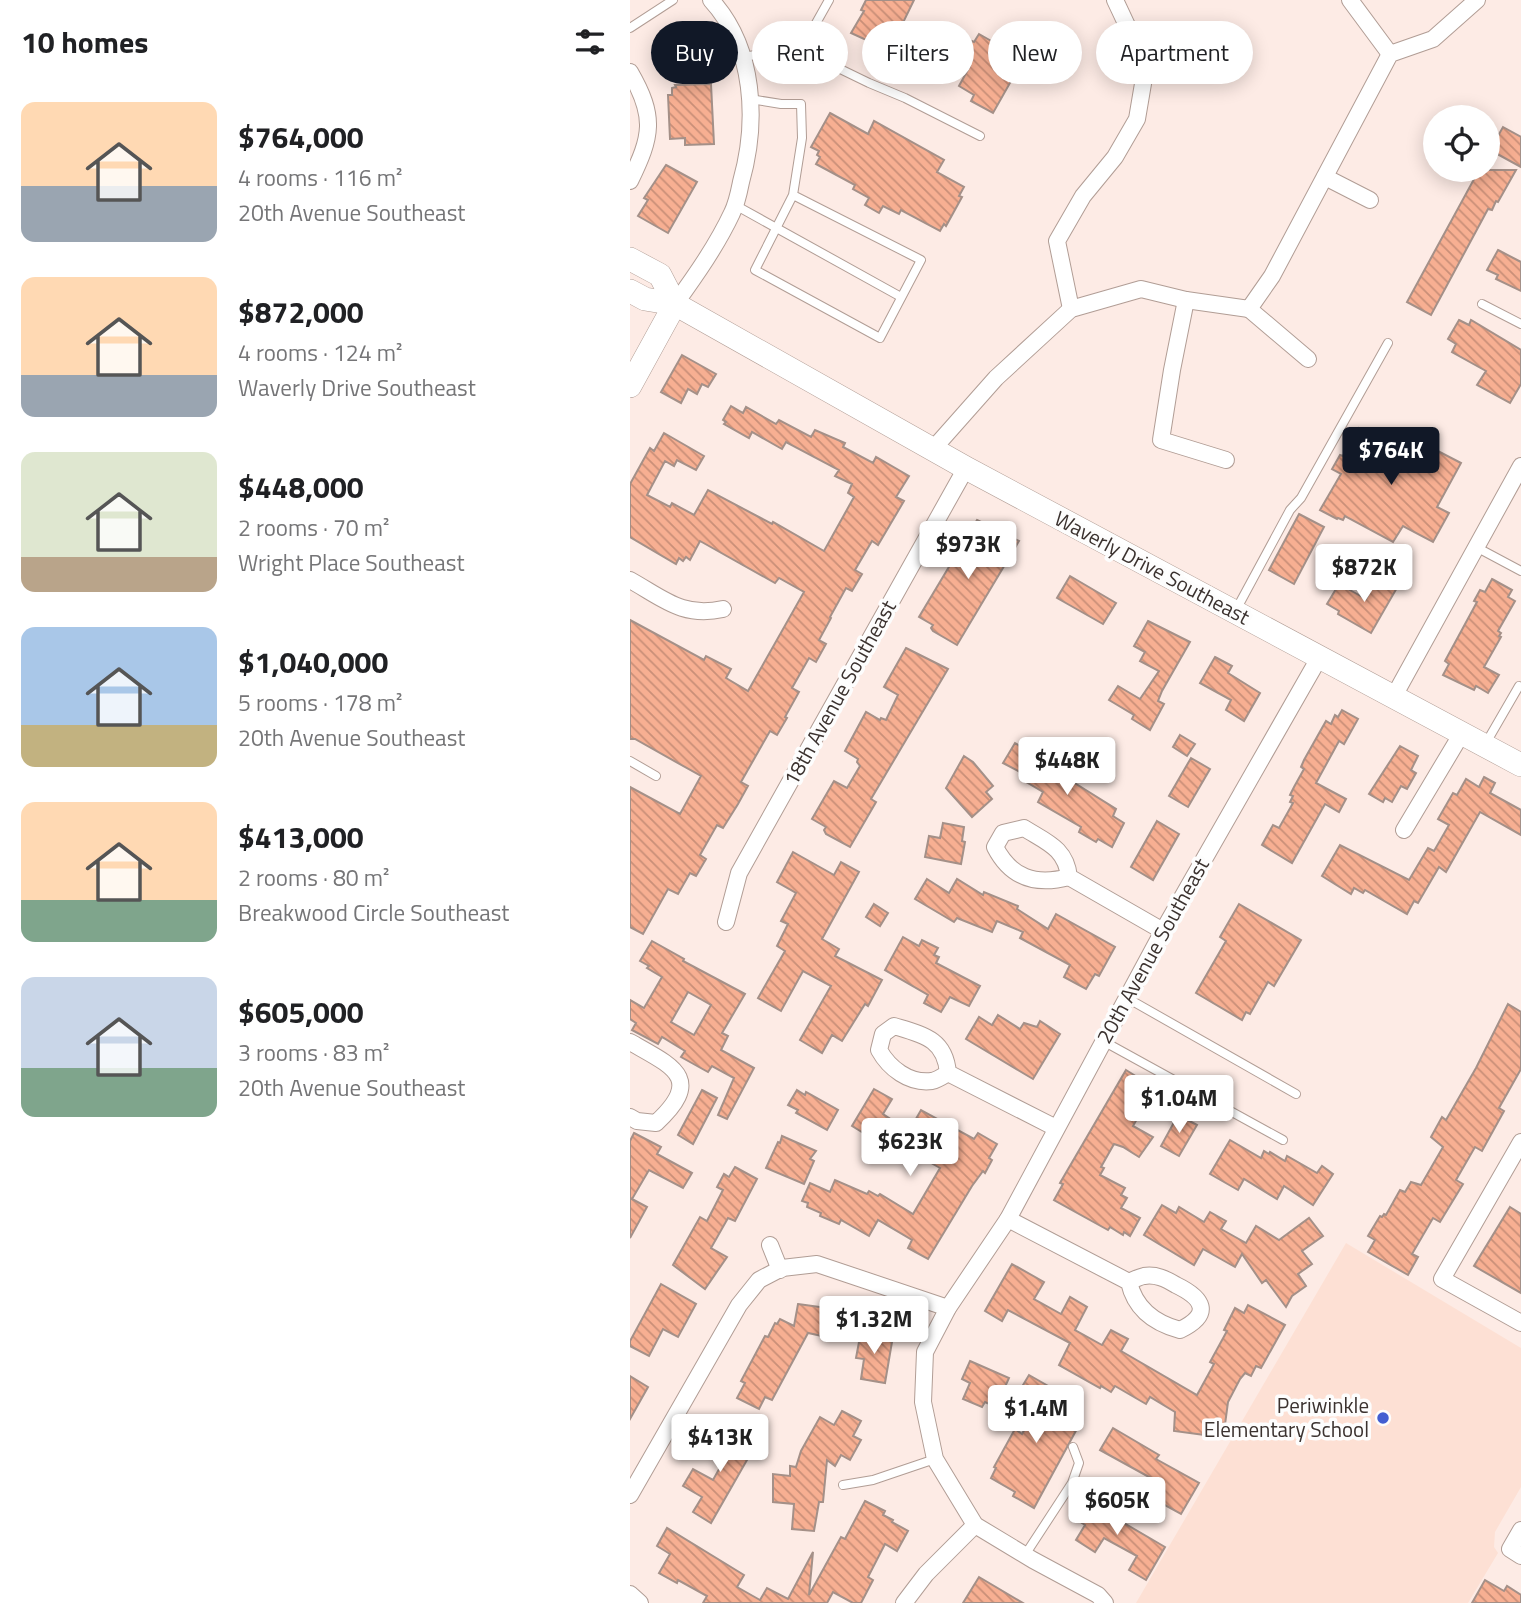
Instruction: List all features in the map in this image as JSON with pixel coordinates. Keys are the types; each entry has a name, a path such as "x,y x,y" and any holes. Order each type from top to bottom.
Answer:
{"main road":[{"name":"Waverly Drive Southeast","path":"630,259 660,275 676,303"},
{"name":"Waverly Drive Southeast","path":"630,291 645,299 676,303 966,468 1521,765"},
{"path":"633,373 676,303"}],"street":[{"path":"676,303 735,205 748,160 750,99 744,57 726,16 711,0"},
{"path":"1071,309 1057,241 1083,196 1115,157 1137,118 1146,66 1115,0"},
{"path":"1350,0 1390,54"},
{"path":"1249,309 1272,276 1390,54 1433,39 1478,0"},
{"path":"630,72 645,99 649,128 643,154 630,181"},
{"path":"1325,177 1370,200"},
{"path":"934,449 996,378 1071,309 1141,289 1186,300 1249,309 1308,359"},
{"path":"1186,300 1161,440 1226,460"},
{"path":"1393,698 1521,466"},
{"name":"18th Avenue Southeast","path":"726,922 739,873 966,468"},
{"path":"630,580 684,610 704,614 723,609"},
{"name":"20th Avenue Southeast","path":"1105,1603 1098,1595 975,1525 934,1459 923,1402 925,1352 948,1308 1008,1219 1163,931 1319,658"},
{"path":"1404,831 1462,733"},
{"path":"1069,877 1067,861 1061,854 1024,828 1003,833 995,847 1004,864 1033,881 1069,877 1163,931"},
{"path":"630,1042 672,1066 679,1074 681,1089 671,1110 656,1123 637,1121 630,1117"},
{"path":"948,1073 1055,1128"},
{"path":"1521,1142 1442,1279 1521,1323"},
{"path":"1008,1219 1129,1282"},
{"path":"770,1245 780,1270"},
{"path":"630,1494 739,1305 759,1280 780,1270 817,1264 948,1308"},
{"path":"904,1603 926,1574 975,1525"},
{"path":"1515,1552 1521,1530"},
{"path":"630,1594 640,1603"}],"lane":[{"path":"630,28 673,0"},
{"path":"817,21 829,0"},
{"path":"744,57 752,56"},
{"path":"848,72 980,136"},
{"path":"750,99 801,104 802,138 793,195 755,270 880,338 921,260 793,195"},
{"path":"735,205 901,297"},
{"path":"1482,304 1521,324"},
{"path":"1235,613 1290,510 1301,498 1388,342"},
{"path":"1476,547 1521,571"},
{"path":"1485,746 1519,686"},
{"path":"630,761 656,776"},
{"path":"1127,998 1296,1094"},
{"path":"1103,1041 1283,1140"},
{"path":"1024,1555 1072,1483 1079,1463 1073,1447"},
{"path":"843,1485 873,1480 934,1459"}],"shaded area":[{"name":"Periwinkle Elementary School","path":"1346,1243 1521,1348 1521,1487 1495,1532 1494,1547 1498,1553 1468,1603 1136,1603"}],"building":[{"path":"866,0 914,0 904,21 862,21 862,38 851,33 864,11 861,10"},
{"path":"979,34 988,39 988,84 1009,84 993,113 971,101 974,95 959,86 974,84 974,42"},
{"path":"711,84 714,144 685,145 685,138 670,139 668,95 672,95 675,85"},
{"path":"830,113 868,134 874,121 944,160 937,172 964,187 959,196 962,197 946,226 944,224 940,231 901,210 899,214 883,206 879,213 865,205 869,198 853,189 855,185 816,164 820,157 817,155 819,151 811,147"},
{"path":"1503,127 1521,137 1521,167 1500,155 1500,132"},
{"path":"666,165 697,182 668,233 638,216 648,200 644,198"},
{"path":"1500,170 1516,170 1498,202 1496,201 1492,210 1488,209 1431,315 1407,302 1472,182 1500,182"},
{"path":"1498,250 1521,262 1521,291 1496,279 1498,275 1487,270"},
{"path":"1459,320 1469,325 1471,320 1521,350 1521,384 1510,403 1477,385 1486,371 1452,352 1456,344 1448,339"},
{"path":"682,355 716,374 708,387 702,384 697,394 688,389 681,403 661,392"},
{"path":"731,406 743,413 746,407 776,424 779,420 811,437 815,430 845,443 843,447 873,463 876,457 909,476 896,497 904,501 878,545 872,541 855,570 862,574 852,591 846,588 830,617 819,640 826,644 816,662 809,658 792,688 799,692 785,717 787,718 777,735 770,731 741,782 748,786 738,804 723,828 717,825 700,855 706,859 696,876 690,873 678,894 668,889 643,934 630,927 630,787 680,814 701,776 635,739 630,739 630,620 704,660 706,656 731,669 726,678 748,691 804,592 779,578 775,583 700,541 690,560 686,557 683,561 679,558 676,564 630,537 630,484 650,448 654,451 664,433 704,456 696,470 677,460 674,466 665,461 647,495 670,507 672,503 694,515 708,490 824,551 854,497 848,493 852,484 835,476 839,470 786,442 782,449 752,432 749,438 724,424 726,422 723,420"},
{"path":"1359,428 1405,453 1413,438 1461,463 1437,507 1449,513 1433,542 1403,526 1393,542 1345,516 1343,520 1337,519 1320,510 1341,474 1332,469"},
{"path":"1299,514 1324,527 1294,584 1269,570"},
{"path":"977,520 1019,541 957,645 933,631 933,625 919,617"},
{"path":"1070,576 1116,603 1103,624 1057,598"},
{"path":"1378,576 1398,586 1371,633 1338,614 1339,611 1327,604 1339,584 1366,599"},
{"path":"1492,579 1512,590 1508,597 1515,601 1498,631 1501,637 1484,667 1499,675 1488,693 1476,686 1474,690 1443,675 1449,664 1445,661 1477,602 1474,601 1480,590 1485,592"},
{"path":"1148,621 1190,642 1162,691 1158,701 1164,704 1150,730 1132,719 1134,715 1109,700 1118,686 1140,699 1159,671 1140,661 1145,652 1134,646"},
{"path":"906,648 948,669 871,799 876,802 850,847 826,834 826,827 812,819 834,781 847,788 860,766 858,759 845,751 866,712 880,720 886,720 898,695 884,687"},
{"path":"1215,657 1232,666 1228,673 1260,693 1244,721 1226,710 1231,700 1200,683"},
{"path":"1342,710 1358,719 1344,744 1339,741 1316,783 1346,799 1339,812 1325,804 1292,863 1262,845 1273,825 1279,828 1293,803 1290,802 1293,796 1290,795 1304,769 1301,767 1326,721 1331,724 1335,715 1338,717"},
{"path":"1180,735 1195,744 1187,756 1173,747"},
{"path":"1015,743 1051,764 1049,767 1116,809 1113,816 1124,823 1112,847 1079,832 1081,827 1038,802 1043,792 1021,779 1024,774 1003,763"},
{"path":"1400,746 1418,756 1411,770 1416,773 1407,789 1401,786 1392,802 1385,798 1383,802 1369,794"},
{"path":"964,756 973,762 993,786 986,792 992,799 972,817 946,788"},
{"path":"1191,758 1210,769 1188,807 1169,796"},
{"path":"1484,777 1495,783 1490,793 1521,810 1521,835 1480,812 1446,872 1439,867 1418,903 1414,901 1407,914 1365,890 1363,893 1354,888 1351,894 1322,876 1340,845 1409,880 1428,848 1434,851 1449,825 1438,819 1453,793 1457,795 1466,779 1479,787"},
{"path":"1157,821 1179,834 1153,880 1131,867"},
{"path":"943,823 964,827 962,841 965,842 961,864 925,857 929,836 940,838"},
{"path":"793,852 834,875 841,862 859,872 822,939 839,949 835,956 882,980 868,1006 865,1004 842,1041 832,1035 822,1053 800,1040 831,986 803,971 781,1011 758,998 785,951 777,946 788,924 781,921 796,893 777,882"},
{"path":"927,879 949,893 957,879 983,895 984,892 1018,906 1017,909 1048,929 1056,914 1115,947 1099,976 1095,974 1086,989 1064,977 1070,965 1020,938 1023,932 997,921 992,932 957,918 954,922 915,899"},
{"path":"874,904 888,913 880,926 866,917"},
{"path":"1239,904 1301,940 1274,986 1268,982 1250,1014 1246,1012 1242,1020 1196,993 1226,941 1220,937"},
{"path":"903,937 919,946 922,940 938,948 934,955 939,957 936,963 980,986 969,1006 950,997 941,1012 924,1003 928,995 885,970"},
{"path":"652,941 745,994 722,1033 728,1036 721,1050 754,1068 727,1119 718,1115 734,1078 712,1066 708,1072 681,1057 685,1051 662,1037 658,1044 632,1030 636,1023 630,1019 630,1000 644,1008 662,977 640,961","holes":["688,992 711,1005 694,1035 671,1022"]},
{"path":"1508,1004 1521,1012 1521,1069 1499,1108 1504,1111 1482,1151 1475,1147 1456,1180 1463,1184 1440,1222 1433,1218 1412,1254 1418,1257 1408,1275 1368,1252 1375,1240 1368,1236 1380,1216 1386,1215 1400,1190 1405,1192 1411,1182 1421,1185 1443,1147 1431,1137 1442,1117 1446,1120"},
{"path":"998,1015 1020,1029 1024,1023 1037,1027 1040,1021 1060,1034 1033,1079 966,1039 979,1017 992,1025"},
{"path":"1126,1070 1142,1080 1137,1089 1150,1096 1133,1126 1153,1137 1139,1157 1114,1144 1101,1167 1104,1168 1100,1175 1125,1188 1121,1195 1127,1198 1121,1208 1140,1218 1130,1236 1110,1227 1108,1230 1054,1200 1063,1184 1060,1183"},
{"path":"874,1089 892,1099 883,1114 909,1131 921,1110 974,1139 978,1133 997,1144 985,1173 983,1171 972,1186 928,1259 908,1248 912,1240 878,1220 869,1236 841,1220 839,1224 820,1216 821,1213 807,1207 808,1203 802,1201 810,1183 830,1192 835,1180 867,1194 869,1191 878,1196 880,1194 913,1214 940,1168 892,1141 888,1148 852,1126"},
{"path":"702,1090 717,1098 693,1144 678,1135"},
{"path":"797,1090 805,1095 806,1092 838,1110 827,1130 796,1113 798,1110 788,1105"},
{"path":"1178,1115 1197,1125 1179,1156 1161,1146"},
{"path":"634,1133 661,1147 657,1154 692,1173 683,1188 649,1170 632,1199 647,1207 630,1238 630,1141"},
{"path":"782,1136 816,1151 810,1159 814,1161 804,1184 766,1168"},
{"path":"1230,1140 1261,1158 1264,1151 1269,1154 1270,1152 1285,1161 1287,1156 1317,1173 1322,1166 1333,1174 1313,1205 1284,1186 1277,1199 1244,1179 1238,1190 1210,1174"},
{"path":"735,1167 757,1179 735,1221 728,1218 711,1248 727,1257 705,1289 673,1265 700,1217 707,1221 723,1190 717,1187 724,1174 729,1177"},
{"path":"1162,1205 1176,1213 1179,1207 1204,1222 1210,1212 1226,1221 1221,1229 1246,1243 1256,1226 1279,1240 1309,1218 1323,1236 1302,1251 1312,1264 1298,1274 1306,1286 1292,1296 1286,1307 1266,1280 1262,1283 1242,1254 1235,1267 1203,1249 1194,1265 1144,1235"},
{"path":"1510,1207 1521,1214 1521,1293 1474,1266"},
{"path":"1012,1264 1044,1282 1034,1299 1061,1314 1070,1297 1087,1307 1075,1330 1102,1345 1111,1330 1128,1339 1121,1351 1197,1395 1214,1364 1210,1362 1227,1331 1224,1330 1235,1308 1244,1313 1248,1305 1285,1325 1261,1368 1256,1366 1251,1376 1245,1373 1240,1379 1228,1402 1224,1432 1220,1432 1220,1437 1174,1431 1175,1412 1150,1397 1146,1404 1115,1386 1111,1392 1059,1365 1070,1343 1008,1310 1002,1321 985,1311"},
{"path":"661,1284 696,1304 678,1337 663,1329 649,1356 630,1346 630,1341"},
{"path":"798,1304 849,1311 845,1334 823,1330 822,1336 808,1333 772,1400 765,1397 759,1409 737,1398 745,1383 741,1381 765,1336 768,1337 780,1319 794,1326"},
{"path":"863,1321 877,1347 881,1334 893,1336 885,1383 861,1379 864,1359 856,1358"},
{"path":"970,1361 1009,1378 996,1407 985,1402 982,1407 963,1399 970,1383 962,1379"},
{"path":"1029,1375 1057,1391 1053,1397 1076,1410 1069,1423 1078,1427 1034,1508 1013,1496 1015,1492 991,1478 996,1468 994,1467 1015,1429 1022,1434 1038,1406 1030,1402 1033,1397 1020,1390"},
{"path":"630,1376 648,1387 630,1419"},
{"path":"842,1411 861,1421 853,1436 861,1440 850,1460 841,1455 835,1466 827,1460 823,1502 819,1502 814,1531 792,1529 794,1504 773,1502 773,1474 790,1476 790,1466 796,1467 801,1451 820,1417 834,1425"},
{"path":"719,1426 755,1446 711,1523 693,1512 702,1497 683,1486 693,1469 713,1480 728,1453 709,1444"},
{"path":"1113,1428 1159,1455 1156,1459 1199,1483 1181,1514 1152,1498 1160,1483 1100,1450"},
{"path":"1081,1498 1165,1547 1146,1580 1129,1570 1137,1556 1104,1538 1095,1552 1076,1540 1085,1525 1071,1516"},
{"path":"865,1501 885,1511 883,1515 908,1531 897,1551 885,1544 868,1577 873,1580 861,1603 853,1603 833,1592 827,1603 703,1603 707,1596 659,1573 670,1554 657,1546 667,1528 744,1575 737,1587 760,1600 767,1588 788,1599 813,1552 809,1595 841,1537 845,1539"},
{"path":"979,1577 1023,1603 963,1603"},
{"path":"1485,1580 1504,1591 1507,1586 1521,1595 1521,1603 1472,1603"}],"place":[{"name":"Periwinkle Elementary School","path":"1383,1418"}]}
